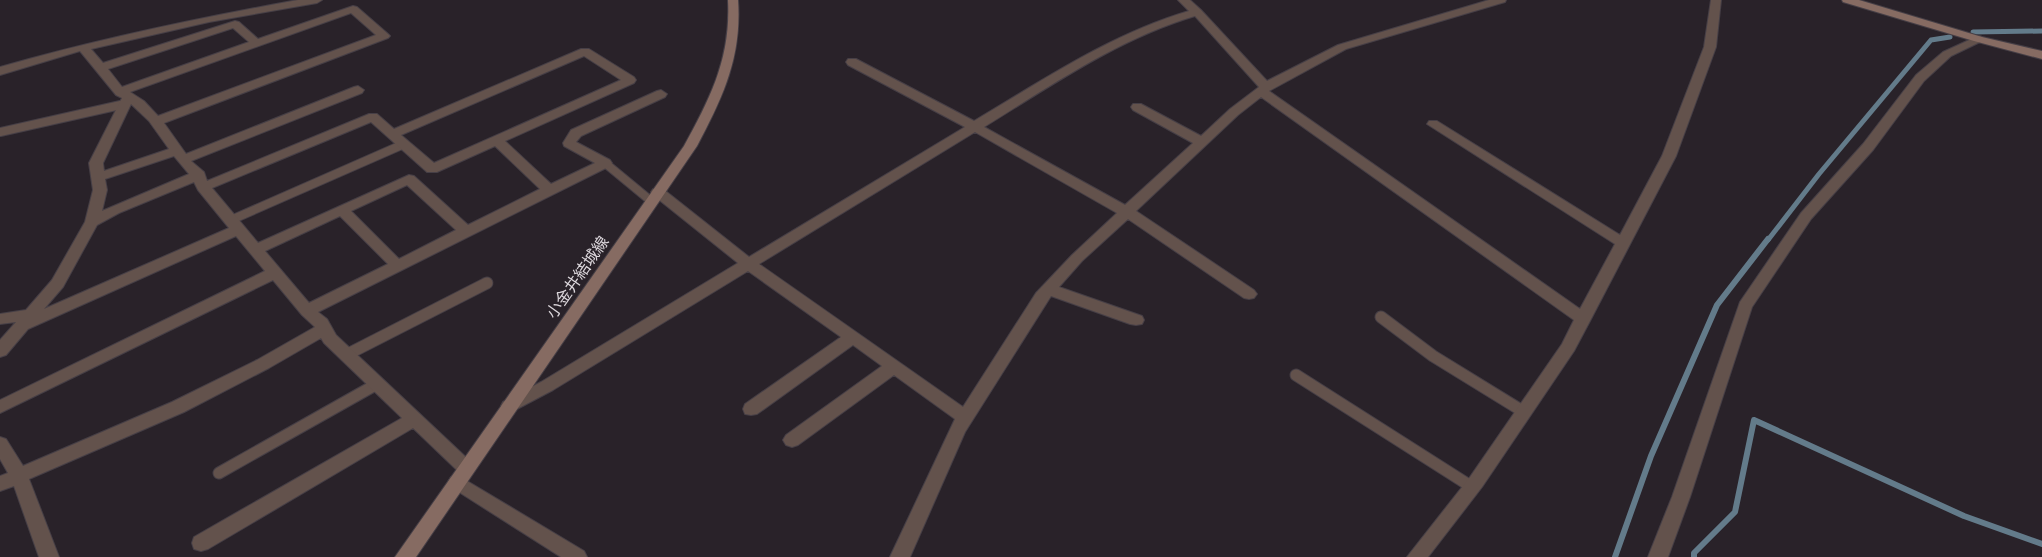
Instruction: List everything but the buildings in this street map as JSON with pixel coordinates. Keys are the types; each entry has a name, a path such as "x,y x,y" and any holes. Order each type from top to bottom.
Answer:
{"main road":[{"name":"小金井結城線","path":"405,557 690,146 716,101 732,50 733,0"},
{"path":"1848,0 1978,39 2042,55"}],"street":[{"path":"0,71 83,47 209,19 317,0"},
{"path":"1183,0 1198,12 1263,89 1583,319"},
{"path":"1417,557 1472,487 1568,347 1624,243 1669,156 1683,120 1710,47 1716,0"},
{"path":"900,557 957,430 1041,297 1077,258 1234,112 1263,89 1342,47 1496,1"},
{"path":"0,351 58,283 92,222 100,190 96,163 125,97 256,43 353,9 384,36 155,122"},
{"path":"508,406 547,386 1098,52 1167,21 1198,12"},
{"path":"100,68 235,24 256,43"},
{"path":"1658,557 1681,497 1745,306 1806,216 1868,148 1920,78 1947,54 1978,39"},
{"path":"83,47 125,97 141,105 235,225 307,311 321,323 330,339 414,419 461,475 577,557"},
{"path":"92,222 114,210 201,181 373,117 392,134 404,144 432,169 630,80 585,51 392,134"},
{"path":"852,62 1127,212 1249,294"},
{"path":"98,178 180,155 358,90"},
{"path":"605,163 569,143 576,133 660,94"},
{"path":"1137,107 1202,142"},
{"path":"1432,124 1624,243"},
{"path":"496,140 550,190"},
{"path":"307,311 605,163"},
{"path":"256,249 408,179 466,232"},
{"path":"654,197 965,417"},
{"path":"342,210 398,266"},
{"path":"0,319 27,320 235,225"},
{"path":"0,407 276,272"},
{"path":"1048,290 1136,320"},
{"path":"0,484 178,407 263,364 324,330"},
{"path":"751,408 852,338"},
{"path":"792,440 893,367"},
{"path":"201,542 414,419"},
{"path":"0,444 19,476 48,557"}],"lane":[{"path":"0,132 125,97"},
{"path":"235,225 404,144"},
{"path":"605,163 654,197"},
{"path":"346,355 487,282"},
{"path":"1381,317 1433,356 1524,412"},
{"path":"1296,375 1472,487"},
{"path":"219,473 377,384"}],"waterway":[{"path":"1973,32 2042,31"},
{"path":"1768,240 1819,174 1931,40 1950,37"},
{"path":"1615,557 1651,456 1717,305 1768,239"},
{"path":"1694,557 1694,553 1735,512 1754,420 1964,516 2042,544"}]}
